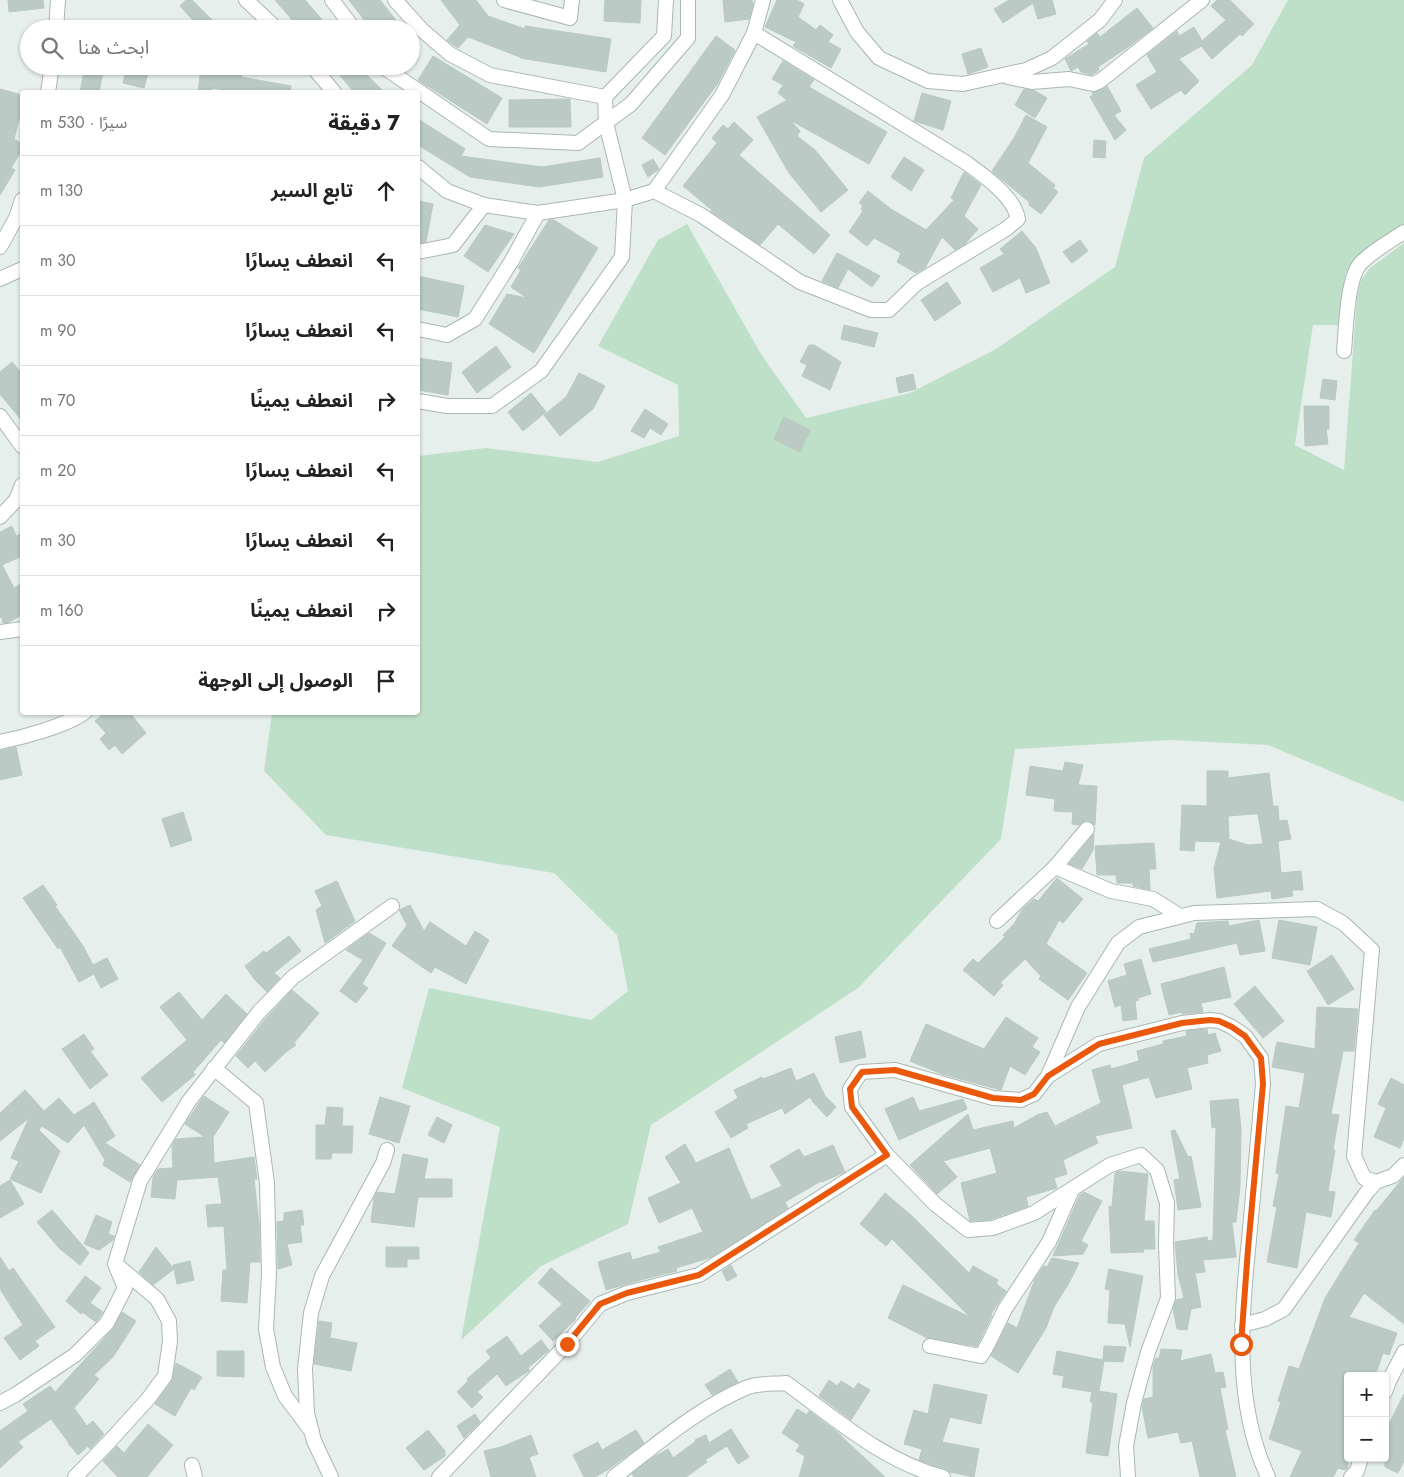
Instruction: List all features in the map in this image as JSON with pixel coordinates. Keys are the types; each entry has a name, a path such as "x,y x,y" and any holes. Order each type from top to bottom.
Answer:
{"street":[{"path":"57,20 58,0"},
{"path":"246,0 267,20"},
{"path":"332,0 347,20"},
{"path":"396,0 413,20"},
{"path":"504,0 570,18 572,0"},
{"path":"420,401 447,406 492,406 541,371 622,257 625,200 606,123 605,97 664,36 666,0"},
{"path":"420,92 489,138 578,143 631,104 688,38 688,0"},
{"path":"420,169 447,191 484,205 538,213 625,200 654,190 722,95 754,33 762,0"},
{"path":"840,0 857,32 879,58 928,81 963,84 1026,70 1052,58 1100,20 1115,0"},
{"path":"1002,76 1032,82 1069,78 1093,84 1100,81 1202,0"},
{"path":"420,28 450,54 490,75 605,97"},
{"path":"654,190 701,215 800,282 871,310 888,310 917,283 1006,229 1018,219 1016,209 993,183 965,162 754,33"},
{"path":"1052,58 1069,78"},
{"path":"48,90 51,75"},
{"path":"320,75 332,90"},
{"path":"395,75 418,90"},
{"path":"420,252 453,245 484,205"},
{"path":"0,247 16,218 20,206"},
{"path":"420,329 447,335 475,319 511,262 538,213"},
{"path":"1344,351 1351,282 1359,266 1376,250 1404,232"},
{"path":"0,278 20,271"},
{"path":"0,416 20,443"},
{"path":"0,517 16,500 20,490"},
{"path":"0,632 20,629"},
{"path":"0,742 48,729 82,715"},
{"path":"997,921 1056,867 1087,829"},
{"path":"1056,867 1111,891 1153,899 1180,916"},
{"path":"0,1403 75,1355 107,1323 125,1288 116,1264 140,1181 189,1101 214,1068 259,1012 293,977 392,906"},
{"path":"1128,1477 1126,1446 1134,1404 1148,1352 1168,1298 1167,1203 1157,1170 1141,1155 1110,1165 1034,1213 993,1228 968,1230 935,1204 887,1155 852,1107 850,1089 862,1072 895,1070 993,1098 1021,1100 1034,1094 1048,1076 1078,1008 1118,943 1139,927 1194,913 1317,909 1343,923 1372,950 1354,1156 1369,1184"},
{"path":"1048,1076 1099,1044 1182,1023 1210,1020 1219,1021 1245,1036 1261,1058 1263,1084 1241,1344 1246,1399 1258,1455 1268,1477"},
{"path":"214,1068 256,1104 267,1183 269,1274 266,1329 273,1367 285,1396 312,1432"},
{"path":"331,1477 314,1441 307,1413 305,1369 311,1313 322,1276 382,1164 387,1150"},
{"path":"439,1477 567,1344 600,1304 627,1293 699,1275 887,1155"},
{"path":"1242,1325 1265,1319 1284,1309 1369,1184 1393,1176 1404,1165"},
{"path":"930,1346 980,1356 1005,1309 1049,1242 1072,1190"},
{"path":"74,1477 148,1399 165,1376 170,1341 169,1321 157,1299 116,1264"},
{"path":"1389,1382 1404,1352"},
{"path":"614,1477 710,1407 750,1387 786,1383 869,1443 908,1464 943,1477"},
{"path":"1351,1477 1357,1471 1360,1462"}],"green space":[{"path":"1288,0 1404,0 1404,225 1364,251 1346,272 1338,325 1313,325 1295,445 1344,470 1357,298 1361,280 1370,268 1404,243 1404,802 1268,745 1170,740 1015,749 1001,839 858,988 651,1125 628,1224 541,1266 461,1340 500,1127 402,1088 429,988 591,1020 628,991 617,935 554,873 326,835 264,771 272,715 420,715 420,456 486,448 598,462 679,436 678,385 598,346 658,240 687,224 761,354 806,418 910,393 996,349 1115,267 1144,158 1252,65"}],"building":[{"path":"8,0 43,0 44,8 9,12"},
{"path":"186,0 192,0 212,20 193,20 180,6"},
{"path":"275,0 305,0 322,20 292,20"},
{"path":"349,0 380,0 396,20 364,20"},
{"path":"441,0 476,0 488,16 525,29 525,26 611,39 606,72 520,58 468,37 458,48 447,40 460,25"},
{"path":"605,0 641,0 640,23 604,21"},
{"path":"723,0 752,0 753,5 749,19 725,22"},
{"path":"777,0 797,0 804,4 798,17 816,30 820,25 833,35 828,42 841,49 831,68 793,46 796,42 765,27"},
{"path":"1009,0 1052,0 1056,14 1038,19 1033,3 1003,23 994,9"},
{"path":"1217,0 1230,0 1254,24 1242,36 1240,34 1212,59 1201,46 1179,59 1199,81 1185,95 1181,90 1151,109 1136,85 1157,72 1147,55 1177,31 1179,36 1194,27 1202,41 1226,20 1211,6"},
{"path":"1137,8 1153,28 1098,67 1099,70 1092,75 1081,72 1078,67 1071,71 1065,59 1089,44 1087,41 1097,33 1100,37"},
{"path":"716,36 735,50 718,83 665,155 642,138"},
{"path":"981,48 988,67 968,74 962,54"},
{"path":"433,56 502,98 487,124 418,80"},
{"path":"783,61 814,80 809,87 887,132 869,164 790,120 800,131 797,136 815,150 848,190 821,212 789,173 757,117 787,100 778,93 783,85 772,79"},
{"path":"83,75 102,75 99,90 80,90"},
{"path":"125,75 148,75 144,88 123,83"},
{"path":"200,75 241,75 241,77 291,86 290,90 226,90 212,88 212,90 198,90"},
{"path":"340,75 367,75 382,90 352,90"},
{"path":"1107,86 1121,111 1114,115 1126,130 1115,140 1090,97 1093,95 1092,93"},
{"path":"0,89 20,94 20,115 14,139 20,143 20,153 11,168 15,170 0,195"},
{"path":"1024,89 1035,91 1047,98 1035,118 1015,105"},
{"path":"922,93 951,101 943,130 914,121"},
{"path":"570,99 571,127 509,127 509,100"},
{"path":"1026,115 1047,127 1028,163 1055,185 1053,188 1058,192 1041,214 992,171 1014,138"},
{"path":"420,120 465,149 461,156 542,167 600,158 603,177 539,187 470,177 420,146"},
{"path":"734,122 753,140 739,155 830,235 814,254 778,224 760,245 711,211 683,186 717,143 712,138 723,125 728,129"},
{"path":"1094,140 1106,141 1105,158 1093,157"},
{"path":"904,157 924,170 911,191 891,177"},
{"path":"653,159 659,169 648,177 642,165"},
{"path":"964,172 981,185 964,216 978,229 965,244 955,250 942,237 925,268 916,273 897,262 901,253 874,238 867,246 849,232 863,211 861,209 863,205 859,203 868,191 891,209 926,230 954,200 951,198"},
{"path":"420,201 433,204 426,242 420,243"},
{"path":"549,220 554,220 598,248 534,353 489,324 507,294 527,298 511,287 521,270 518,268"},
{"path":"485,225 514,234 488,272 464,256"},
{"path":"1022,231 1036,248 1050,283 1026,293 1020,278 993,292 980,268 1004,254 1000,249"},
{"path":"1080,240 1088,251 1072,263 1063,252"},
{"path":"837,253 880,276 872,287 848,269 838,288 822,281"},
{"path":"420,276 464,286 458,317 420,309"},
{"path":"947,282 961,303 935,321 921,300"},
{"path":"844,325 878,333 874,347 841,339"},
{"path":"809,345 814,345 841,362 830,390 802,376 807,365 800,362"},
{"path":"496,346 511,367 477,393 462,372"},
{"path":"420,358 452,363 448,395 420,390"},
{"path":"12,362 20,372 20,419 0,394 0,372"},
{"path":"579,373 605,386 593,409 560,436 544,415 566,397"},
{"path":"913,374 916,389 899,393 896,378"},
{"path":"1323,379 1337,381 1335,400 1320,398"},
{"path":"531,393 546,412 523,431 508,412"},
{"path":"1304,406 1329,406 1329,429 1326,429 1328,444 1305,446"},
{"path":"645,409 668,424 661,435 650,428 644,438 631,431"},
{"path":"784,417 810,430 800,452 774,439"},
{"path":"12,526 16,536 20,534 20,557 2,565 14,588 20,584 20,616 3,623 2,617 0,618 0,532"},
{"path":"102,715 131,715 146,733 122,754 115,745 109,750 100,739 106,733 95,721"},
{"path":"16,747 22,775 0,780 0,751"},
{"path":"1065,762 1083,765 1078,785 1097,786 1095,825 1088,820 1079,825 1072,824 1073,812 1054,811 1055,799 1026,795 1030,766 1063,771"},
{"path":"1207,771 1228,771 1228,778 1269,773 1273,806 1278,806 1279,821 1287,820 1291,839 1278,841 1281,873 1301,871 1303,890 1292,890 1293,896 1272,899 1271,891 1217,898 1214,868 1221,842 1195,841 1194,851 1180,850 1182,805 1207,806","holes":["1258,814 1263,844 1248,845 1229,839 1228,816"]},
{"path":"183,812 192,840 171,847 162,819"},
{"path":"1094,834 1093,850 1082,869 1069,864"},
{"path":"1154,843 1156,869 1149,869 1150,890 1133,886 1133,883 1117,883 1116,875 1097,875 1095,846"},
{"path":"1057,878 1083,899 1063,923 1059,920 1046,944 1087,973 1068,1000 1039,979 1041,976 1025,959 1000,983 1003,985 994,996 963,970 973,959 978,963 1005,937 1003,935 1014,924 1022,910 1034,899 1038,901"},
{"path":"337,881 355,921 325,943 316,910 322,906 315,891"},
{"path":"43,885 83,946 93,965 107,958 118,979 101,988 94,974 79,982 60,947 58,949 23,898"},
{"path":"410,905 424,931 430,922 466,946 475,931 489,940 466,984 435,967 431,973 392,946 407,925 399,910"},
{"path":"1259,920 1265,951 1240,955 1237,943 1153,962 1149,949 1191,939 1190,933 1194,934 1197,923 1228,921 1229,926"},
{"path":"1279,920 1317,927 1310,965 1272,958"},
{"path":"369,933 386,943 362,984 368,988 356,1003 340,991 363,960 346,950"},
{"path":"289,936 301,951 274,973 280,978 267,992 245,966 264,951 266,953"},
{"path":"1332,955 1354,989 1328,1005 1307,971"},
{"path":"1141,959 1151,994 1138,998 1139,1000 1135,1001 1137,1019 1123,1021 1121,1005 1115,1007 1108,981 1127,975 1124,964"},
{"path":"1224,967 1231,997 1201,1003 1203,1012 1182,1014 1182,1012 1169,1015 1161,984"},
{"path":"1255,986 1284,1021 1263,1038 1234,1004"},
{"path":"292,990 319,1013 294,1043 296,1045 265,1072 255,1061 248,1068 236,1056 266,1018"},
{"path":"179,992 202,1020 226,994 247,1014 224,1043 221,1040 193,1072 195,1075 162,1102 141,1078 187,1040 160,1007"},
{"path":"1317,1007 1358,1009 1354,1051 1343,1051 1331,1114 1339,1115 1328,1191 1335,1192 1331,1217 1306,1212 1297,1268 1267,1262 1277,1207 1273,1206 1279,1174 1276,1173 1286,1106 1299,1108 1305,1073 1272,1067 1277,1042 1315,1049"},
{"path":"1006,1017 1038,1038 1032,1047 1040,1052 1025,1075 1010,1066 1001,1090 942,1074 910,1061 926,1024 984,1049"},
{"path":"1207,1029 1208,1035 1215,1033 1221,1051 1207,1055 1208,1063 1187,1068 1192,1089 1156,1098 1149,1077 1122,1085 1132,1128 1095,1136 1098,1143 1063,1160 1067,1174 1054,1178 1057,1188 1026,1197 1028,1206 989,1220 970,1221 961,1183 997,1173 990,1148 943,1161 957,1177 937,1194 910,1165 968,1114 973,1130 1013,1121 1014,1128 1037,1115 1047,1112 1055,1126 1101,1103 1092,1070 1110,1065 1111,1069 1139,1061 1137,1051 1163,1044 1163,1041 1187,1036 1186,1031"},
{"path":"861,1031 866,1057 840,1063 835,1037"},
{"path":"84,1034 94,1049 90,1051 108,1075 90,1089 62,1049"},
{"path":"791,1068 796,1081 814,1073 825,1096 836,1107 827,1117 810,1097 785,1114 782,1108 746,1124 748,1128 731,1138 715,1112 738,1098 734,1090 762,1077 763,1079"},
{"path":"1391,1078 1404,1085 1404,1138 1400,1148 1374,1137 1386,1108 1378,1104"},
{"path":"25,1090 44,1111 59,1098 74,1115 94,1102 115,1136 105,1143 140,1165 130,1182 103,1165 105,1160 84,1125 68,1143 42,1126 39,1130 60,1151 41,1193 10,1179 19,1161 11,1158 29,1118 0,1141 0,1113"},
{"path":"204,1096 229,1112 213,1137 214,1163 254,1157 257,1179 254,1179 259,1224 260,1262 250,1262 247,1303 221,1301 223,1270 227,1270 224,1226 208,1227 206,1205 222,1204 218,1177 177,1180 175,1199 151,1197 153,1177 158,1169 173,1168 172,1146 176,1139 205,1137 185,1124"},
{"path":"380,1097 410,1106 399,1143 369,1134"},
{"path":"913,1097 919,1111 963,1099 967,1109 899,1140 885,1109"},
{"path":"1238,1099 1241,1129 1240,1187 1236,1222 1232,1222 1236,1257 1203,1260 1205,1272 1195,1273 1201,1307 1191,1309 1187,1330 1177,1329 1173,1309 1176,1300 1184,1298 1178,1275 1175,1242 1207,1237 1208,1241 1213,1240 1216,1127 1212,1128 1210,1101"},
{"path":"327,1107 343,1108 342,1126 353,1126 352,1153 332,1153 331,1159 316,1159 316,1125 325,1125"},
{"path":"437,1117 452,1125 444,1143 428,1135"},
{"path":"1175,1130 1188,1157 1191,1156 1201,1207 1178,1210 1174,1180 1180,1179 1171,1131"},
{"path":"685,1144 696,1163 729,1148 751,1200 782,1186 770,1166 799,1149 804,1157 833,1145 845,1172 821,1181 785,1202 788,1208 712,1257 676,1268 677,1271 606,1290 598,1262 630,1252 632,1260 661,1252 658,1247 703,1232 692,1208 659,1223 648,1198 681,1183 665,1157"},
{"path":"403,1154 428,1159 424,1179 452,1179 452,1197 418,1197 414,1227 371,1222 374,1198 377,1192 395,1194"},
{"path":"1119,1171 1148,1174 1144,1221 1154,1221 1155,1249 1143,1249 1144,1252 1111,1253 1109,1206 1112,1207 1115,1173"},
{"path":"1404,1177 1404,1324 1364,1293 1349,1317 1397,1333 1389,1355 1383,1353 1376,1372 1344,1372 1344,1462 1348,1462 1348,1468 1345,1470 1338,1468 1333,1477 1290,1477 1302,1451 1269,1439 1281,1402 1278,1401 1289,1366 1299,1369 1325,1298 1359,1243 1354,1240"},
{"path":"10,1180 24,1204 0,1218 0,1186"},
{"path":"1084,1192 1102,1201 1081,1241 1088,1245 1083,1254 1053,1256 1080,1195"},
{"path":"885,1193 913,1217 969,1273 973,1266 998,1280 996,1284 1006,1291 991,1314 977,1346 927,1338 888,1318 903,1285 970,1317 892,1239 886,1246 860,1224"},
{"path":"52,1210 89,1253 80,1265 59,1248 37,1222"},
{"path":"302,1210 304,1225 300,1225 302,1242 287,1244 292,1265 278,1269 277,1222 283,1221 284,1213"},
{"path":"96,1215 112,1222 108,1234 114,1236 113,1240 99,1250 84,1244"},
{"path":"156,1247 174,1269 153,1285 139,1272"},
{"path":"386,1247 419,1247 419,1259 407,1259 407,1267 386,1267"},
{"path":"0,1257 9,1271 13,1268 55,1327 35,1341 39,1346 20,1360 4,1338 23,1325 0,1289"},
{"path":"1052,1258 1079,1263 1054,1307 1046,1328 1018,1373 991,1356 1008,1323 1017,1328 1035,1279 1044,1266 1047,1267"},
{"path":"190,1261 194,1280 177,1284 173,1265"},
{"path":"731,1265 737,1276 727,1281 722,1271"},
{"path":"551,1268 590,1301 576,1319 553,1341 539,1326 562,1304 538,1283"},
{"path":"1109,1269 1143,1276 1130,1347 1125,1324 1108,1323 1110,1290 1105,1289"},
{"path":"85,1276 101,1288 90,1303 103,1312 96,1322 82,1312 81,1314 66,1301"},
{"path":"122,1312 136,1321 113,1357 94,1375 99,1379 74,1408 87,1426 93,1421 104,1434 90,1449 88,1446 78,1455 51,1419 18,1442 23,1447 0,1468 0,1431 28,1411 23,1404 50,1386 55,1392 113,1329"},
{"path":"319,1321 332,1323 330,1338 357,1343 351,1371 314,1364"},
{"path":"507,1336 521,1356 541,1340 549,1350 528,1368 530,1370 506,1386 497,1374 477,1392 483,1397 472,1408 457,1392 468,1381 467,1379 491,1358 486,1351"},
{"path":"1104,1346 1126,1347 1123,1362 1104,1361 1099,1391 1117,1394 1108,1456 1086,1453 1093,1402 1090,1402 1092,1392 1062,1387 1064,1376 1053,1374 1057,1351 1103,1360"},
{"path":"1161,1349 1182,1350 1180,1361 1211,1354 1215,1373 1223,1372 1226,1387 1220,1388 1228,1429 1225,1430 1236,1477 1200,1477 1192,1441 1181,1443 1178,1432 1148,1438 1142,1407 1144,1399 1153,1397 1153,1366 1156,1358 1159,1358"},
{"path":"217,1351 244,1351 244,1377 217,1376"},
{"path":"176,1363 202,1377 194,1390 191,1388 175,1416 155,1404 172,1381"},
{"path":"730,1369 738,1382 712,1395 705,1385"},
{"path":"829,1380 837,1386 841,1381 854,1389 858,1383 870,1390 851,1420 819,1396"},
{"path":"934,1384 987,1395 981,1424 950,1417 942,1442 979,1449 974,1477 950,1472 919,1460 922,1449 904,1444 914,1410 928,1414"},
{"path":"1404,1394 1404,1461 1398,1473 1385,1467 1385,1462 1389,1462 1389,1424"},
{"path":"797,1409 807,1415 809,1411 841,1435 885,1477 799,1477 805,1456 796,1451 800,1445 782,1433"},
{"path":"475,1414 480,1422 464,1438 457,1426"},
{"path":"148,1424 173,1445 147,1477 118,1477 103,1461 117,1446 124,1453"},
{"path":"731,1429 749,1457 738,1464 727,1446 705,1460 707,1462 686,1477 634,1477 632,1474 652,1458 668,1449 673,1458 695,1440 706,1435 709,1443"},
{"path":"428,1430 445,1451 445,1456 424,1470 406,1448"},
{"path":"636,1430 644,1443 595,1477 584,1477 573,1455 598,1442 602,1450"},
{"path":"531,1435 538,1454 529,1457 536,1477 491,1477 484,1451 501,1447"}],"route":[{"path":"567,1344 600,1304 627,1293 699,1275 887,1155 852,1107 850,1089 862,1072 895,1070 993,1098 1021,1100 1034,1094 1048,1076 1099,1044 1182,1023 1210,1020 1219,1021 1245,1036 1261,1058 1263,1084 1241,1344"}]}
